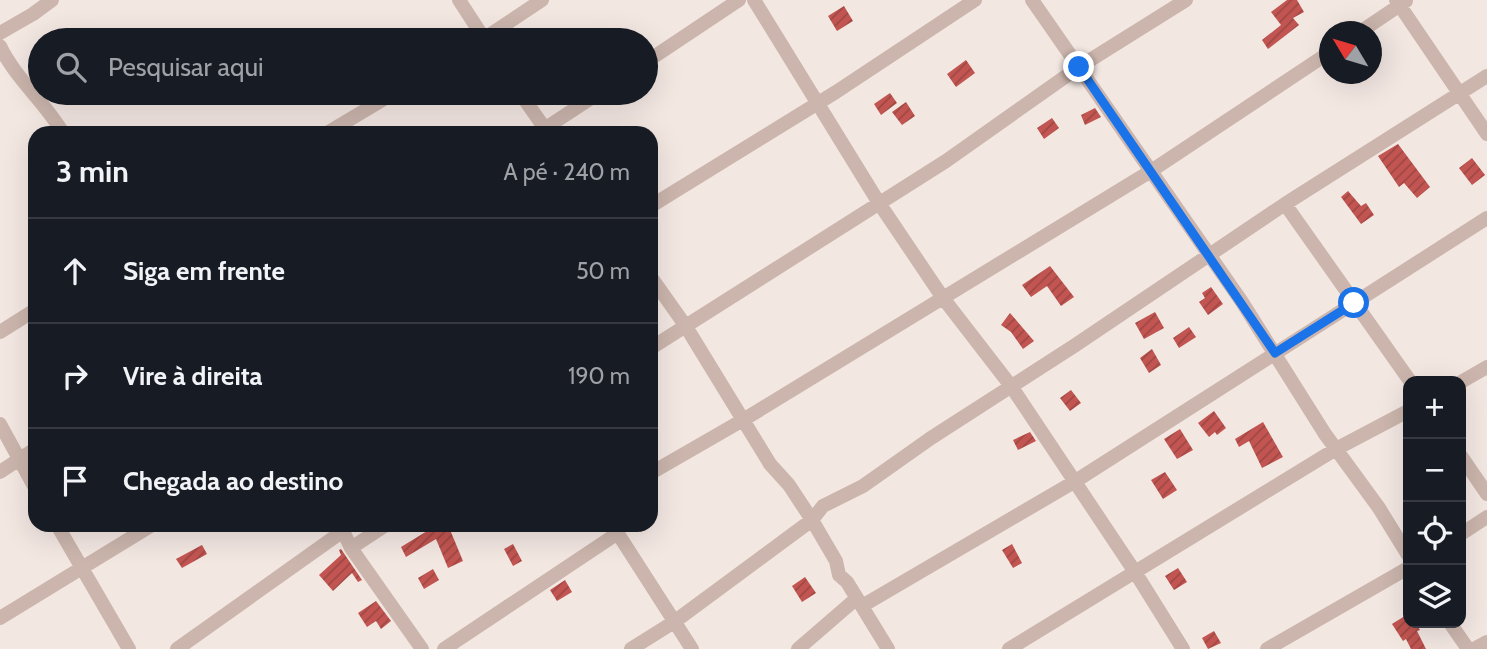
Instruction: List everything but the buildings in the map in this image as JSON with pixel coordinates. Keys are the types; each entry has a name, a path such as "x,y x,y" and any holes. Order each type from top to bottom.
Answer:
{"street":[{"path":"0,33 52,0"},
{"path":"459,0 476,28"},
{"path":"501,28 542,0"},
{"path":"658,54 739,0"},
{"path":"754,0 879,203 943,298 1011,386 1183,649"},
{"path":"658,202 816,104 975,0"},
{"path":"1032,0 1210,256 1403,547"},
{"path":"658,343 946,160 1079,67 1186,0"},
{"path":"1375,21 1401,2 1487,134"},
{"path":"0,46 28,86"},
{"path":"658,469 1151,171 1319,59"},
{"path":"631,649 674,622 812,520 823,506 863,486 1285,204 1487,76"},
{"path":"44,105 59,126"},
{"path":"344,126 376,105"},
{"path":"527,105 540,126"},
{"path":"550,126 581,105"},
{"path":"1285,204 1407,376"},
{"path":"798,649 859,602 1074,482 1487,218"},
{"path":"658,287 685,325 770,464 789,485 812,520 836,561 839,575 847,582 888,649"},
{"path":"0,332 28,314"},
{"path":"1466,379 1487,367"},
{"path":"1009,649 1336,449 1403,414"},
{"path":"0,424 28,476"},
{"path":"0,472 28,454"},
{"path":"1466,463 1487,494"},
{"path":"1466,531 1487,517"},
{"path":"61,532 129,649"},
{"path":"0,618 141,532"},
{"path":"177,649 336,532"},
{"path":"343,532 351,548 422,649"},
{"path":"351,548 375,532"},
{"path":"443,649 611,532"},
{"path":"617,532 692,649"},
{"path":"1267,649 1403,571"},
{"path":"1453,628 1468,649"},
{"path":"1474,649 1487,642"}],"route":[{"path":"1079,67 1275,353 1354,303"}]}
